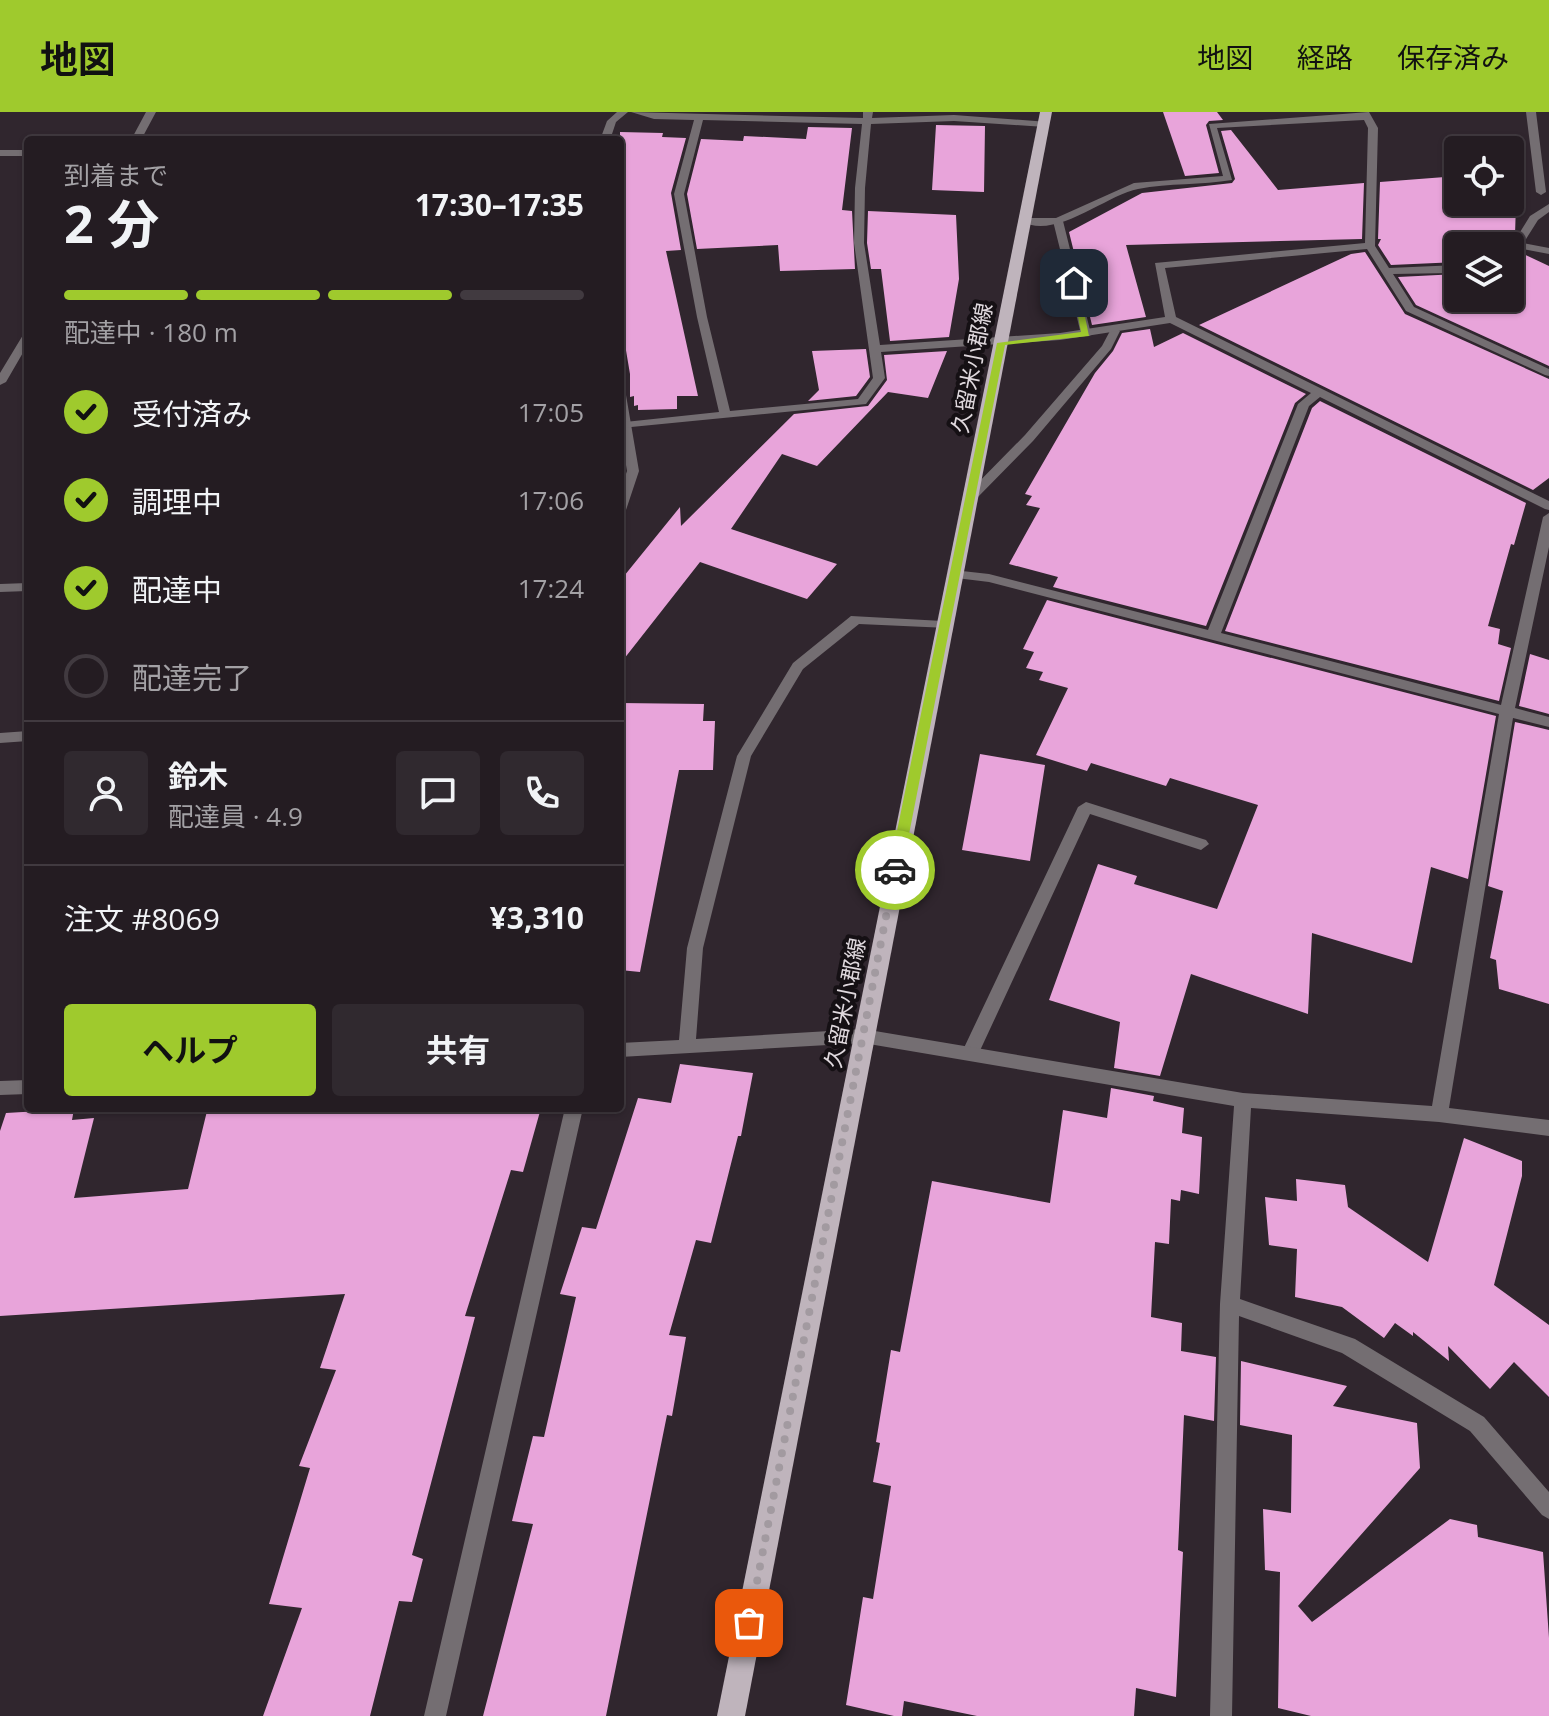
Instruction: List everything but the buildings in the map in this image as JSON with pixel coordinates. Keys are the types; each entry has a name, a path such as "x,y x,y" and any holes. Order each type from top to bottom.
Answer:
{"main road":[{"name":"久留米小郡線","path":"731,1716 953,574 1046,118"}],"street":[{"path":"138,136 151,112"},
{"path":"606,136 612,121 623,112"},
{"path":"636,112 654,116 1046,118"},
{"path":"1531,112 1541,192"},
{"path":"701,114 679,194 702,317 725,415"},
{"path":"1026,221 1058,221 1134,186 1229,178 1212,126 1365,114 1373,128 1370,246 1410,309 1549,373"},
{"path":"625,426 862,402 879,378 859,243 860,188 868,116"},
{"path":"0,153 24,153"},
{"path":"1524,232 1534,218 1549,207"},
{"path":"1058,221 1086,334"},
{"path":"1171,319 1159,265 1370,246"},
{"path":"1524,248 1549,251"},
{"path":"1387,271 1444,270"},
{"path":"874,349 1001,343 1115,331 1171,319 1549,506"},
{"path":"971,497 1029,438 1107,347 1115,331"},
{"path":"0,382 24,342"},
{"path":"1214,633 1304,404 1319,392"},
{"path":"624,420 633,471 624,498"},
{"path":"1439,1114 1507,711 1549,517"},
{"path":"953,574 989,578 1214,633 1549,722"},
{"path":"0,588 24,587"},
{"path":"687,1047 695,948 744,756 772,706 798,666 856,619 943,625"},
{"path":"0,738 24,736"},
{"path":"971,1052 1086,807 1201,844"},
{"path":"624,1050 863,1036 1243,1100 1439,1114 1549,1128"},
{"path":"0,1088 24,1087"},
{"path":"1221,1716 1230,1304 1243,1100"},
{"path":"435,1716 573,1112"},
{"path":"1230,1304 1348,1346 1477,1424 1549,1508"}],"way so far":[{"path":"749,1623 895,870"}],"route":[{"path":"895,870 1001,343 1086,334 1074,283"}]}
